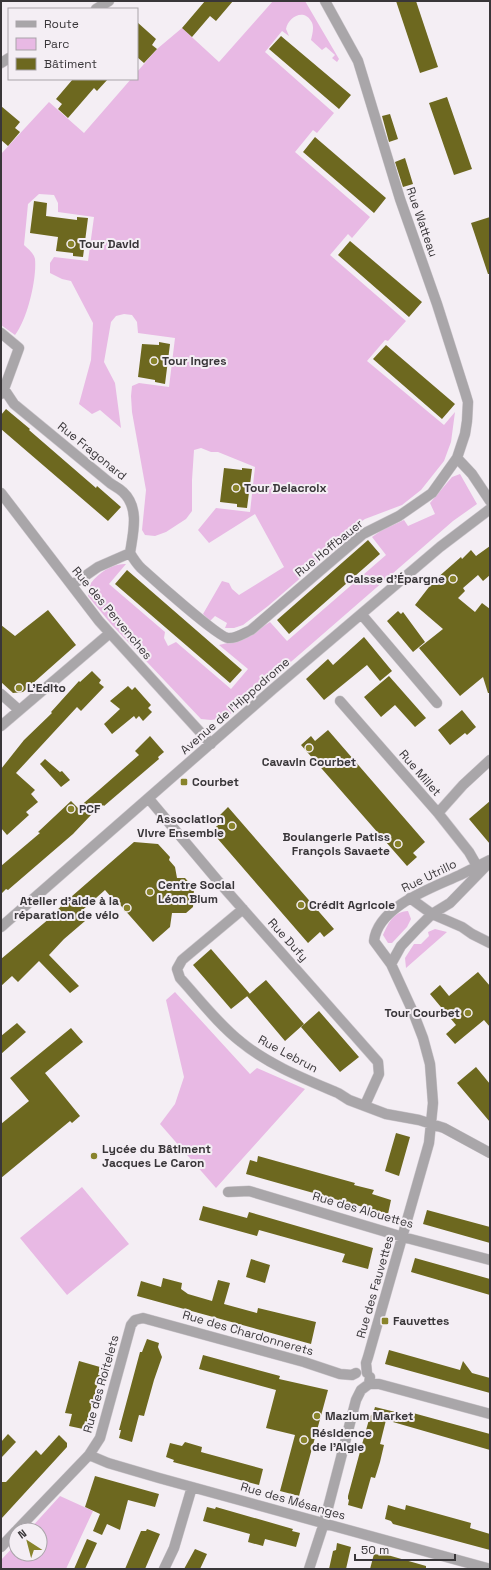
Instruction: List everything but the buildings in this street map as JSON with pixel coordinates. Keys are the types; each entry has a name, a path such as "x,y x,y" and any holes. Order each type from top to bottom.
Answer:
{"street":[{"path":"98,8 109,1"},
{"name":"Rue Watteau","path":"325,1 358,61 400,199 468,402 465,434 458,458"},
{"name":"Rue Fragonard","path":"1,333 19,348 3,391 14,404 110,483 124,492 133,508 134,517 130,553"},
{"path":"458,458 472,474 490,501"},
{"name":"Rue Hoffbauer","path":"130,553 140,567 218,633 229,638 240,636 251,630 363,534 399,516 432,493 458,458"},
{"name":"Rue des Pervenches","path":"1,493 110,634 211,744"},
{"name":"Avenue de l'Hippodrome","path":"1,927 440,547 490,509"},
{"path":"72,585 98,567 130,553"},
{"path":"362,615 437,703"},
{"path":"1,726 18,710 110,634"},
{"path":"1,694 18,710"},
{"name":"Rue Millet","path":"340,701 438,813 469,852 477,866"},
{"path":"438,813 463,785 490,760"},
{"name":"Rue Dufy","path":"149,799 243,909 378,1062 379,1074 365,1105"},
{"name":"Rue Utrillo","path":"374,941 378,925 386,916 410,898 490,861"},
{"name":"Rue Utrillo","path":"391,964 401,946 432,914 450,903 490,861"},
{"path":"410,898 432,914 462,927 490,943"},
{"name":"Rue Lebrun","path":"243,909 182,960 177,969 180,978 222,1025 258,1055 338,1093 349,1100 386,1114 419,1120 444,1128 490,1153"},
{"name":"Rue des Fauvettes","path":"309,1569 324,1523 362,1379 429,1144 432,1125 433,1103 430,1064 423,1038 405,992 391,964 374,941"},
{"name":"Rue des Alouettes","path":"228,1192 250,1191 490,1260"},
{"name":"Rue des Chardonnerets","path":"143,1318 490,1414"},
{"name":"Rue des Roitelets","path":"24,1522 90,1455 100,1438 131,1326 135,1320 143,1318"},
{"name":"Rue des Mésanges","path":"90,1455 108,1463 192,1487 490,1569"},
{"path":"164,1569 174,1548 192,1487"},
{"name":"Rue des Roitelets","path":"1,1547 8,1539"}],"green space":[{"path":"273,1 305,1 339,59 337,62 332,58 335,55 326,47 322,50 311,40 313,25 308,17 304,15 293,18 287,25 286,29 289,36 282,31 265,52 334,113 317,133 313,130 295,152 370,217 352,238 348,234 330,255 406,321 388,341 385,340 367,361 444,425 455,412 451,442 444,461 421,490 402,505 365,519 354,526 311,569 268,606 243,625 234,628 225,628 227,623 215,616 210,621 203,614 222,581 229,583 232,589 239,595 284,567 255,514 209,543 198,530 216,508 250,512 255,467 218,452 211,452 201,448 194,450 192,511 186,519 166,532 155,536 145,535 142,530 146,490 132,412 132,386 139,383 169,387 175,338 138,333 137,322 132,315 124,314 116,316 111,322 104,362 115,383 121,428 100,410 92,414 79,404 91,360 93,323 71,281 62,279 50,273 50,263 54,257 88,261 94,217 58,212 58,203 54,195 39,194 28,204 24,245 32,253 35,259 33,288 27,310 15,335 1,325 1,154 49,102 84,133 130,80 138,80 138,71 157,49 182,28 219,62"},
{"path":"460,474 477,504 453,521 232,713 224,718 211,720 201,719 111,624 88,596 91,583 98,575 117,565 126,564 109,584 165,632 164,638 168,646 176,642 231,689 248,669 219,645 244,639 270,622 287,641 386,555 372,537 382,530 404,520 408,526 435,514 430,503 452,477"},
{"path":"408,911 411,919 407,927 392,943 388,943 383,935 392,918 399,913"},
{"path":"435,929 447,932 406,968 405,958 414,944 421,944 429,936 428,932"},
{"path":"175,992 250,1074 257,1068 305,1089 216,1188 160,1124 175,1104 184,1077 166,1000"},
{"path":"82,1187 129,1244 67,1295 20,1238"},
{"path":"60,1496 93,1511 66,1569 1,1569 1,1560 8,1553 8,1562 48,1562 48,1522 36,1522"}],"place":[{"name":"Tour David","path":"71,244"},
{"name":"Tour Ingres","path":"154,361"},
{"name":"Tour Delacroix","path":"236,488"},
{"name":"Caisse d'Épargne","path":"453,579"},
{"name":"L'Edito","path":"19,688"},
{"name":"Cavavin Courbet","path":"309,748"},
{"name":"Courbet","path":"184,782"},
{"name":"PCF","path":"71,809"},
{"name":"Association Vivre Ensemble","path":"232,826"},
{"name":"Boulangerie Patiss François Savaete","path":"398,844"},
{"name":"Centre Social Léon Blum","path":"150,892"},
{"name":"Crédit Agricole","path":"301,905"},
{"name":"Atelier d'aide à la réparation de vélo","path":"127,908"},
{"name":"Tour Courbet","path":"468,1013"},
{"name":"Lycée du Bâtiment Jacques Le Caron","path":"94,1156"},
{"name":"Fauvettes","path":"385,1321"},
{"name":"Mazlum Market","path":"317,1416"},
{"name":"Résidence de l'Aigle","path":"304,1440"}]}
